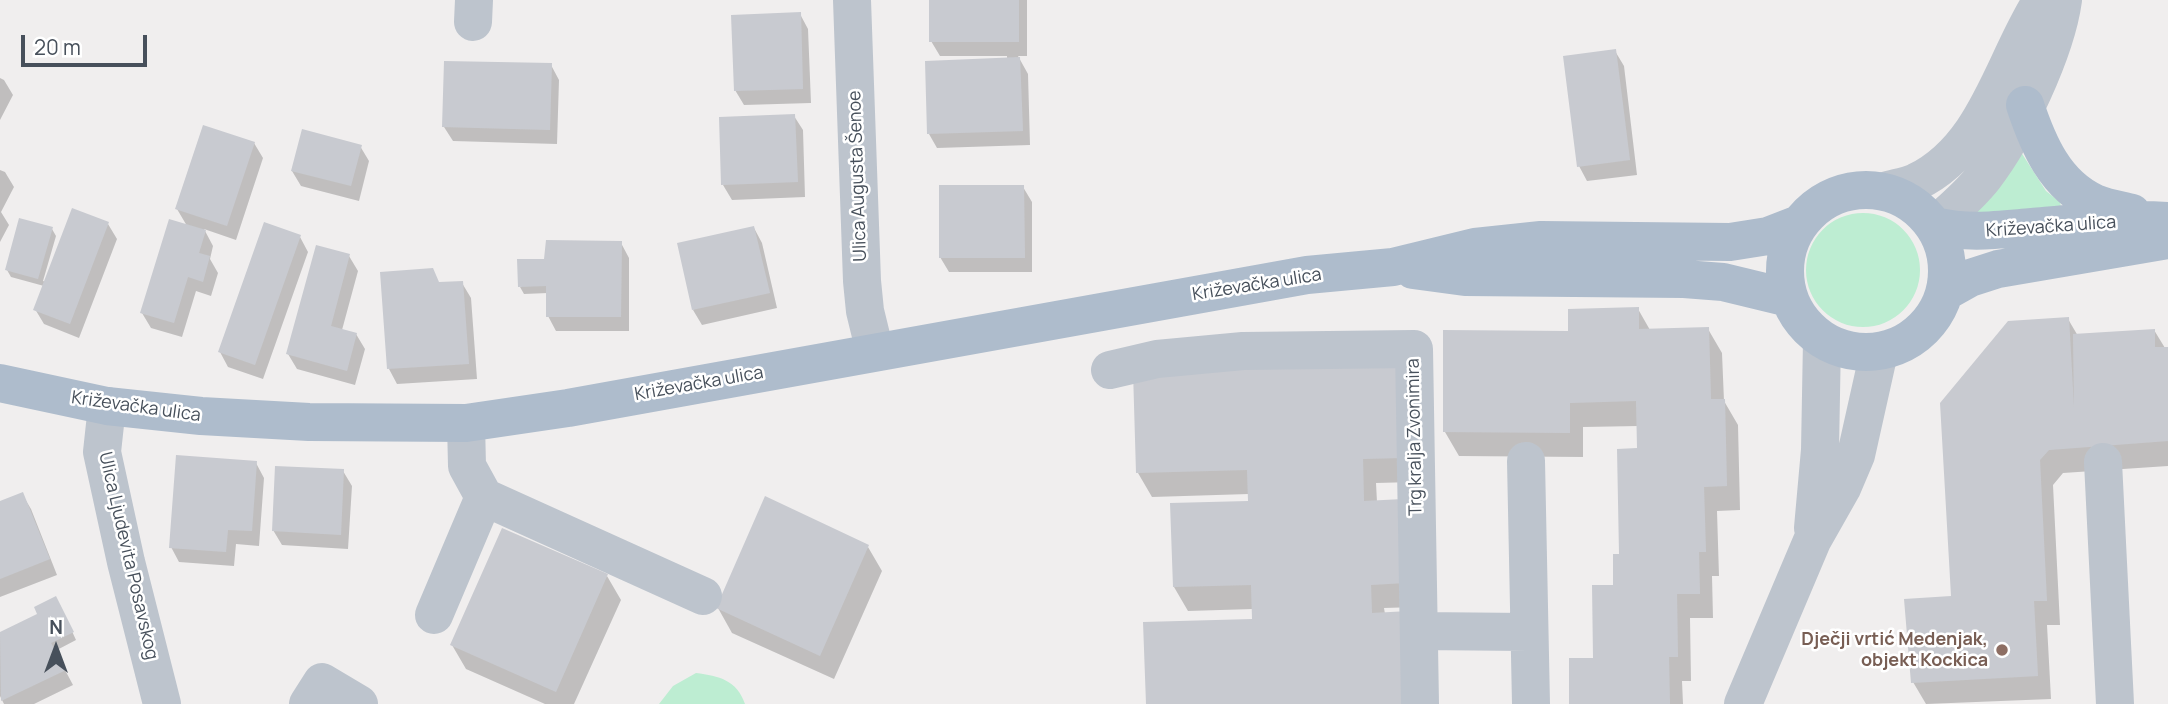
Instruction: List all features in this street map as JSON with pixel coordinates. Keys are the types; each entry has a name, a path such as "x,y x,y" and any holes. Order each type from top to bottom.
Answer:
{"main road":[{"path":"2025,105 2036,140 2067,184 2095,203 2166,227"},
{"path":"1861,189 1885,191 1904,199 1921,211 1934,226 1944,247 1948,270 1945,292 1935,313 1920,331 1901,345 1879,352 1840,348 1822,340 1802,321 1788,298 1784,267 1791,237 1816,206 1837,194 1861,189"},
{"name":"Križevačka ulica","path":"1934,226 1977,233 2093,222 2166,227"},
{"name":"Križevačka ulica","path":"0,383 107,406 201,416 309,422 466,423 568,408 1307,275 1393,267 1475,247 1541,240 1730,242 1768,236 1799,224"},
{"name":"Križevačka ulica","path":"1945,292 1970,278 1998,269 2166,227"},
{"name":"Križevačka ulica","path":"1393,267 1465,277 1684,279 1723,282 1788,298"}],"street":[{"name":"Ulica Augusta Šenoe","path":"852,0 862,281 874,352"},
{"path":"1885,191 1916,182 1927,175 1948,161 1968,137 1995,93 2027,23 2042,0"},
{"path":"1934,226 1984,177 2014,128 2054,42 2063,0"},
{"path":"1812,541 1820,450 1822,340"},
{"name":"Trg kralja Zvonimira","path":"1110,370 1157,359 1242,351 1414,349 1420,704"},
{"path":"1743,704 1812,541 1842,488 1856,455 1879,352"},
{"name":"Ulica Ljudevita Posavskog","path":"107,406 102,452 126,562 162,704"},
{"path":"466,423 467,466 484,497 703,596"},
{"path":"1525,461 1531,704"},
{"path":"2103,462 2115,704"},
{"path":"434,615 484,497"},
{"path":"1419,631 1528,632"},
{"path":"308,704 322,682 359,704"}],"green space":[{"path":"2019,149 2046,191 2060,202 2061,207 1975,214"},
{"path":"1863,213 1885,217 1903,230 1916,248 1920,270 1916,292 1903,310 1885,323 1863,327 1841,323 1823,310 1810,292 1806,270 1810,248 1823,230 1841,217"},
{"path":"696,673 732,684 745,704 659,704 673,686"}],"building":[{"path":"929,0 1019,0 1019,42 929,42"},
{"path":"801,12 803,89 734,91 731,15"},
{"path":"1616,49 1630,160 1577,167 1563,56"},
{"path":"1020,57 1023,131 927,134 925,61"},
{"path":"444,61 552,63 550,130 442,127"},
{"path":"795,114 798,182 721,185 719,117"},
{"path":"203,125 255,142 227,226 175,209"},
{"path":"302,129 362,145 351,186 291,171"},
{"path":"939,185 1024,185 1025,258 939,258"},
{"path":"72,208 109,222 70,324 33,310"},
{"path":"19,218 53,227 38,279 5,270"},
{"path":"169,219 206,230 199,253 210,256 203,282 188,277 174,323 140,313"},
{"path":"264,222 301,235 255,365 218,352"},
{"path":"754,226 770,293 692,310 677,243"},
{"path":"546,240 622,241 621,317 546,317 546,286 518,287 517,259 544,259"},
{"path":"316,245 350,254 331,326 357,333 347,371 286,354"},
{"path":"433,268 439,282 463,281 469,364 387,369 380,272"},
{"path":"1639,307 1639,329 1709,327 1711,399 1725,399 1727,486 1704,487 1706,552 1699,552 1700,594 1677,594 1678,657 1669,657 1670,704 1569,704 1569,658 1593,658 1592,585 1613,585 1613,554 1619,554 1617,449 1637,448 1636,401 1570,403 1570,433 1443,432 1443,330 1568,331 1568,309"},
{"path":"2069,317 2074,408 2073,334 2155,329 2155,347 2168,347 2168,441 2049,450 2040,460 2047,601 2034,601 2038,676 1911,683 1904,599 1951,596 1940,403 2008,321"},
{"path":"1398,363 1401,458 1363,459 1364,501 1403,499 1405,583 1371,585 1372,613 1409,611 1412,704 1146,704 1143,622 1252,619 1251,585 1173,587 1170,503 1248,501 1247,470 1136,473 1133,371"},
{"path":"176,455 257,461 252,531 228,530 226,552 169,548"},
{"path":"275,466 344,469 341,535 272,531"},
{"path":"23,492 50,559 0,579 0,501"},
{"path":"765,496 869,545 820,656 716,608"},
{"path":"502,528 608,574 556,692 450,645"},
{"path":"56,596 74,632 51,643 66,670 1,701 0,632 37,614 34,607"}],"place":[{"name":"Dječji vrtić Medenjak, objekt Kockica","path":"2002,650"}]}
